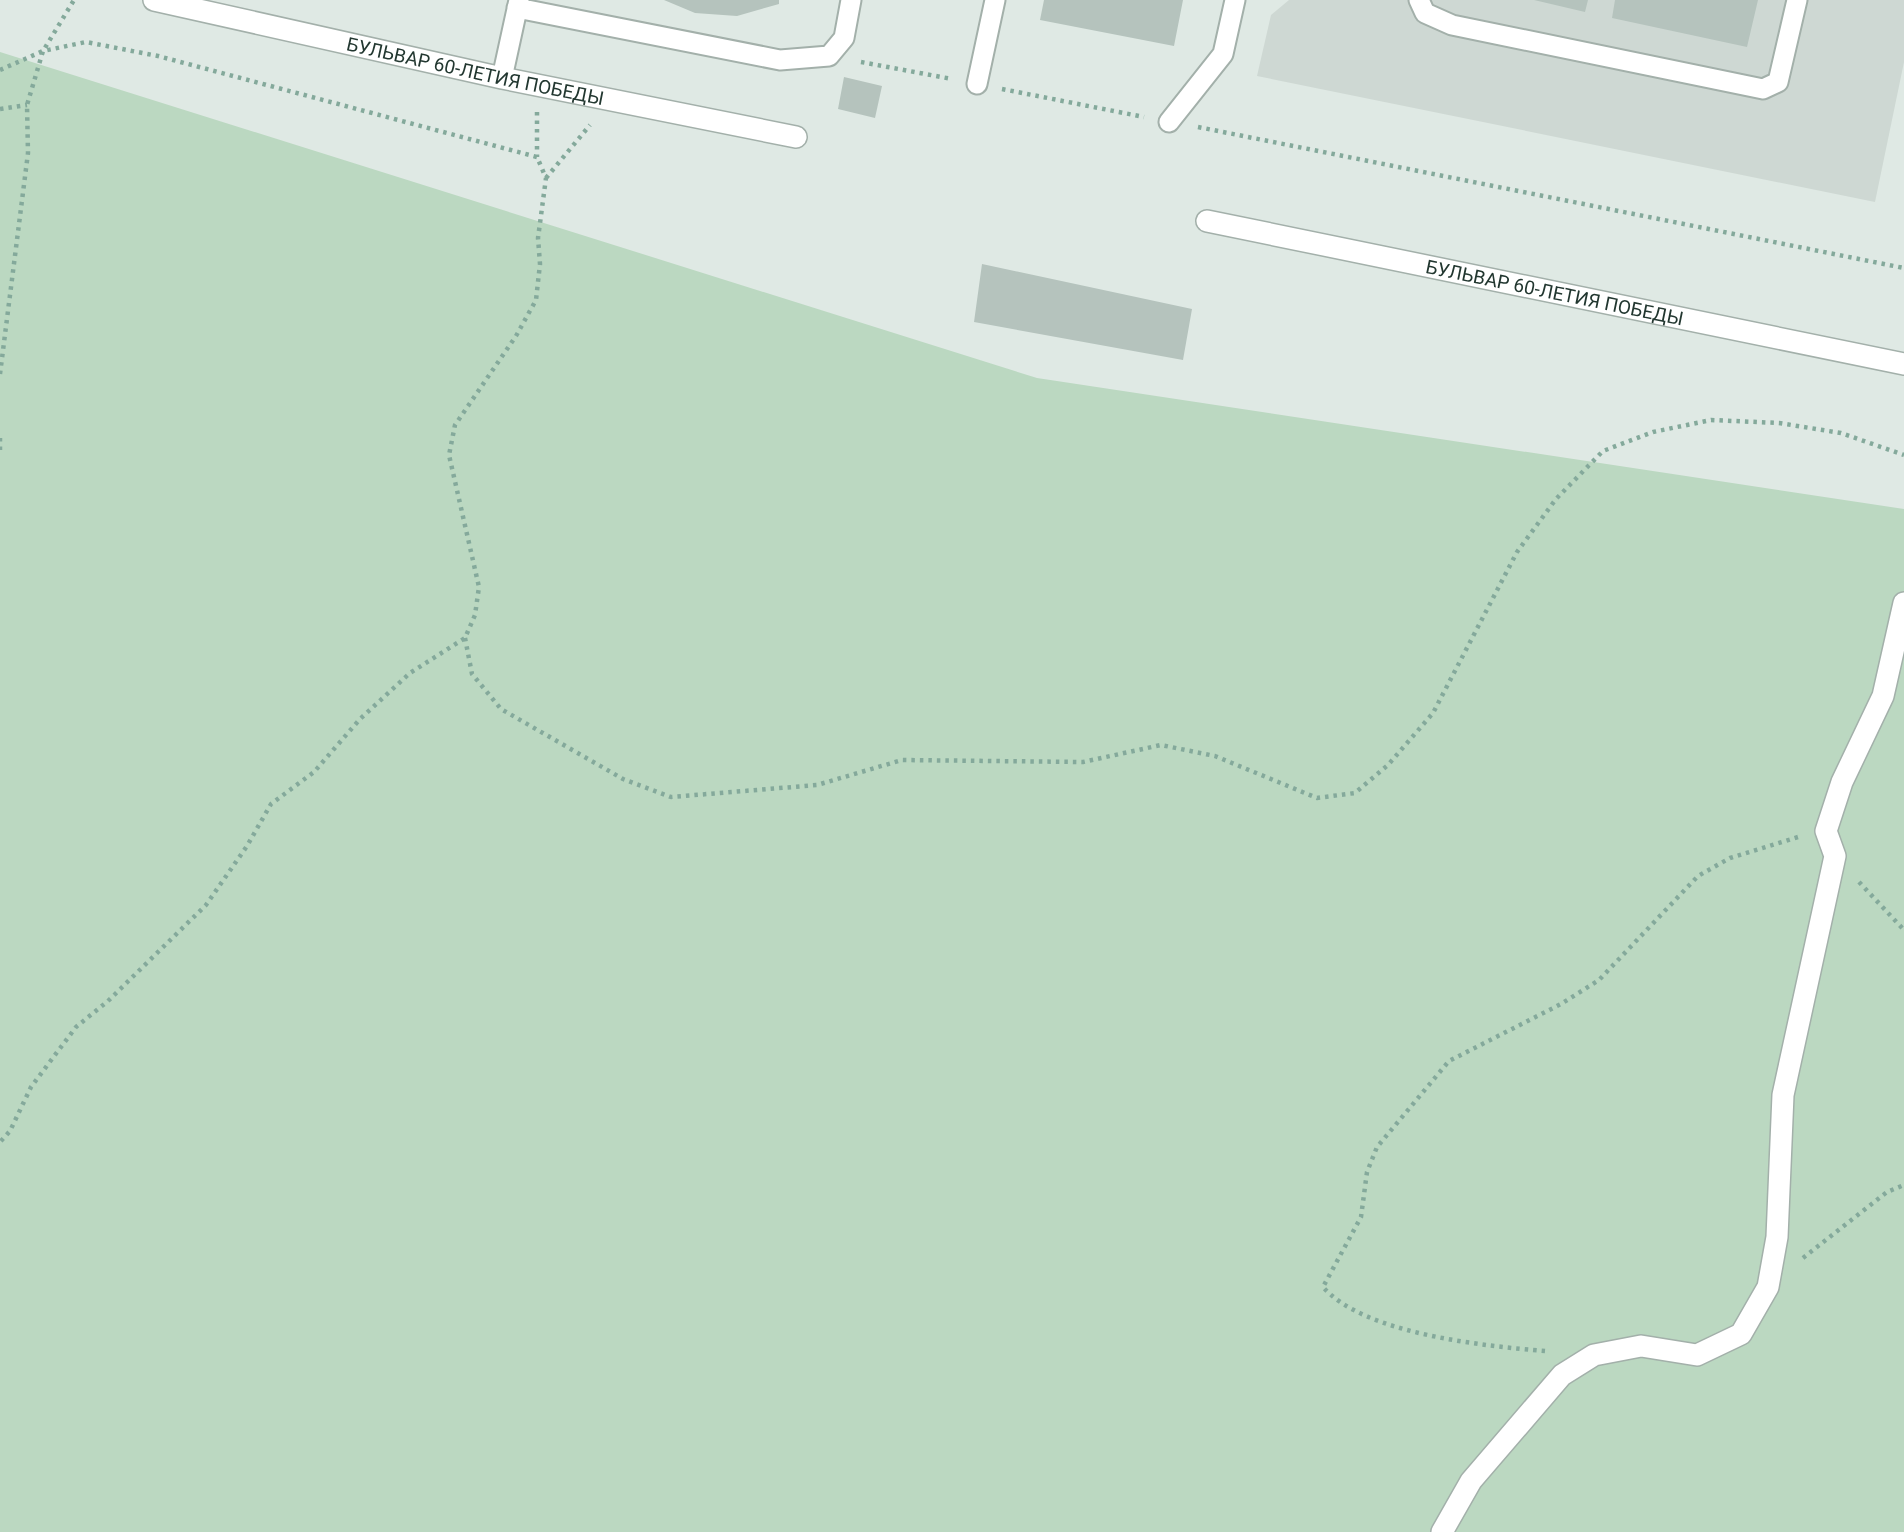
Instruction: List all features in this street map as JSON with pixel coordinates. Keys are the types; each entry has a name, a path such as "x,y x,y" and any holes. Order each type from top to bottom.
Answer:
{"street":[{"name":"БУЛЬВАР 60-ЛЕТИЯ ПОБЕДЫ","path":"154,0 502,78 796,137"},
{"name":"БУЛЬВАР 60-ЛЕТИЯ ПОБЕДЫ","path":"1207,221 1904,364"},
{"path":"1442,1532 1471,1481 1562,1375 1594,1355 1641,1346 1697,1355 1741,1335 1768,1287 1777,1237 1783,1095 1835,856 1826,831 1842,782 1882,696 1904,603"}],"lane":[{"path":"502,78 518,4 780,60 829,56 845,37 851,0"},
{"path":"977,84 995,0"},
{"path":"1169,122 1223,54 1235,0"},
{"path":"1419,0 1425,13 1452,25 1763,89 1778,82 1797,0"}],"path":[{"path":"0,373 28,153 27,106 43,51 74,0"},
{"path":"0,70 43,51 86,42 158,56 537,157"},
{"path":"829,56 1904,268"},
{"path":"0,1143 10,1131 31,1087 76,1027 108,1001 206,905 247,846 271,804 314,772 360,719 410,673 465,638 475,615 479,587 449,455 455,425 516,336 537,300 540,264 538,238 546,178 537,157 537,106 544,86"},
{"path":"546,178 567,156 609,100"},
{"path":"0,109 27,106"},
{"path":"465,638 472,674 501,709 623,779 671,797 817,785 902,760 1083,762 1161,745 1215,757 1317,798 1355,793 1388,765 1433,713 1517,552 1556,499 1603,451 1653,432 1711,420 1779,423 1841,433 1904,455"},
{"path":"0,438 0,453"},
{"path":"1594,1355 1527,1350 1434,1337 1345,1307 1330,1295 1323,1287 1361,1217 1367,1172 1377,1147 1449,1061 1561,1004 1599,979 1698,876 1730,858 1826,831"},
{"path":"1835,856 1904,930"},
{"path":"1768,1287 1886,1192 1904,1185"}],"shaded area":[{"path":"1289,0 1904,0 1904,62 1875,202 1257,76 1271,15"}],"green space":[{"path":"0,52 1037,378 1904,509 1904,1532 0,1532"}],"building":[{"path":"664,0 779,0 779,4 737,16 695,13"},
{"path":"1044,0 1183,0 1174,46 1040,20"},
{"path":"1534,0 1588,0 1585,12"},
{"path":"1615,0 1758,0 1747,47 1612,18"},
{"path":"844,77 882,86 875,118 838,109"},
{"path":"982,264 1192,309 1183,360 974,322"}]}
